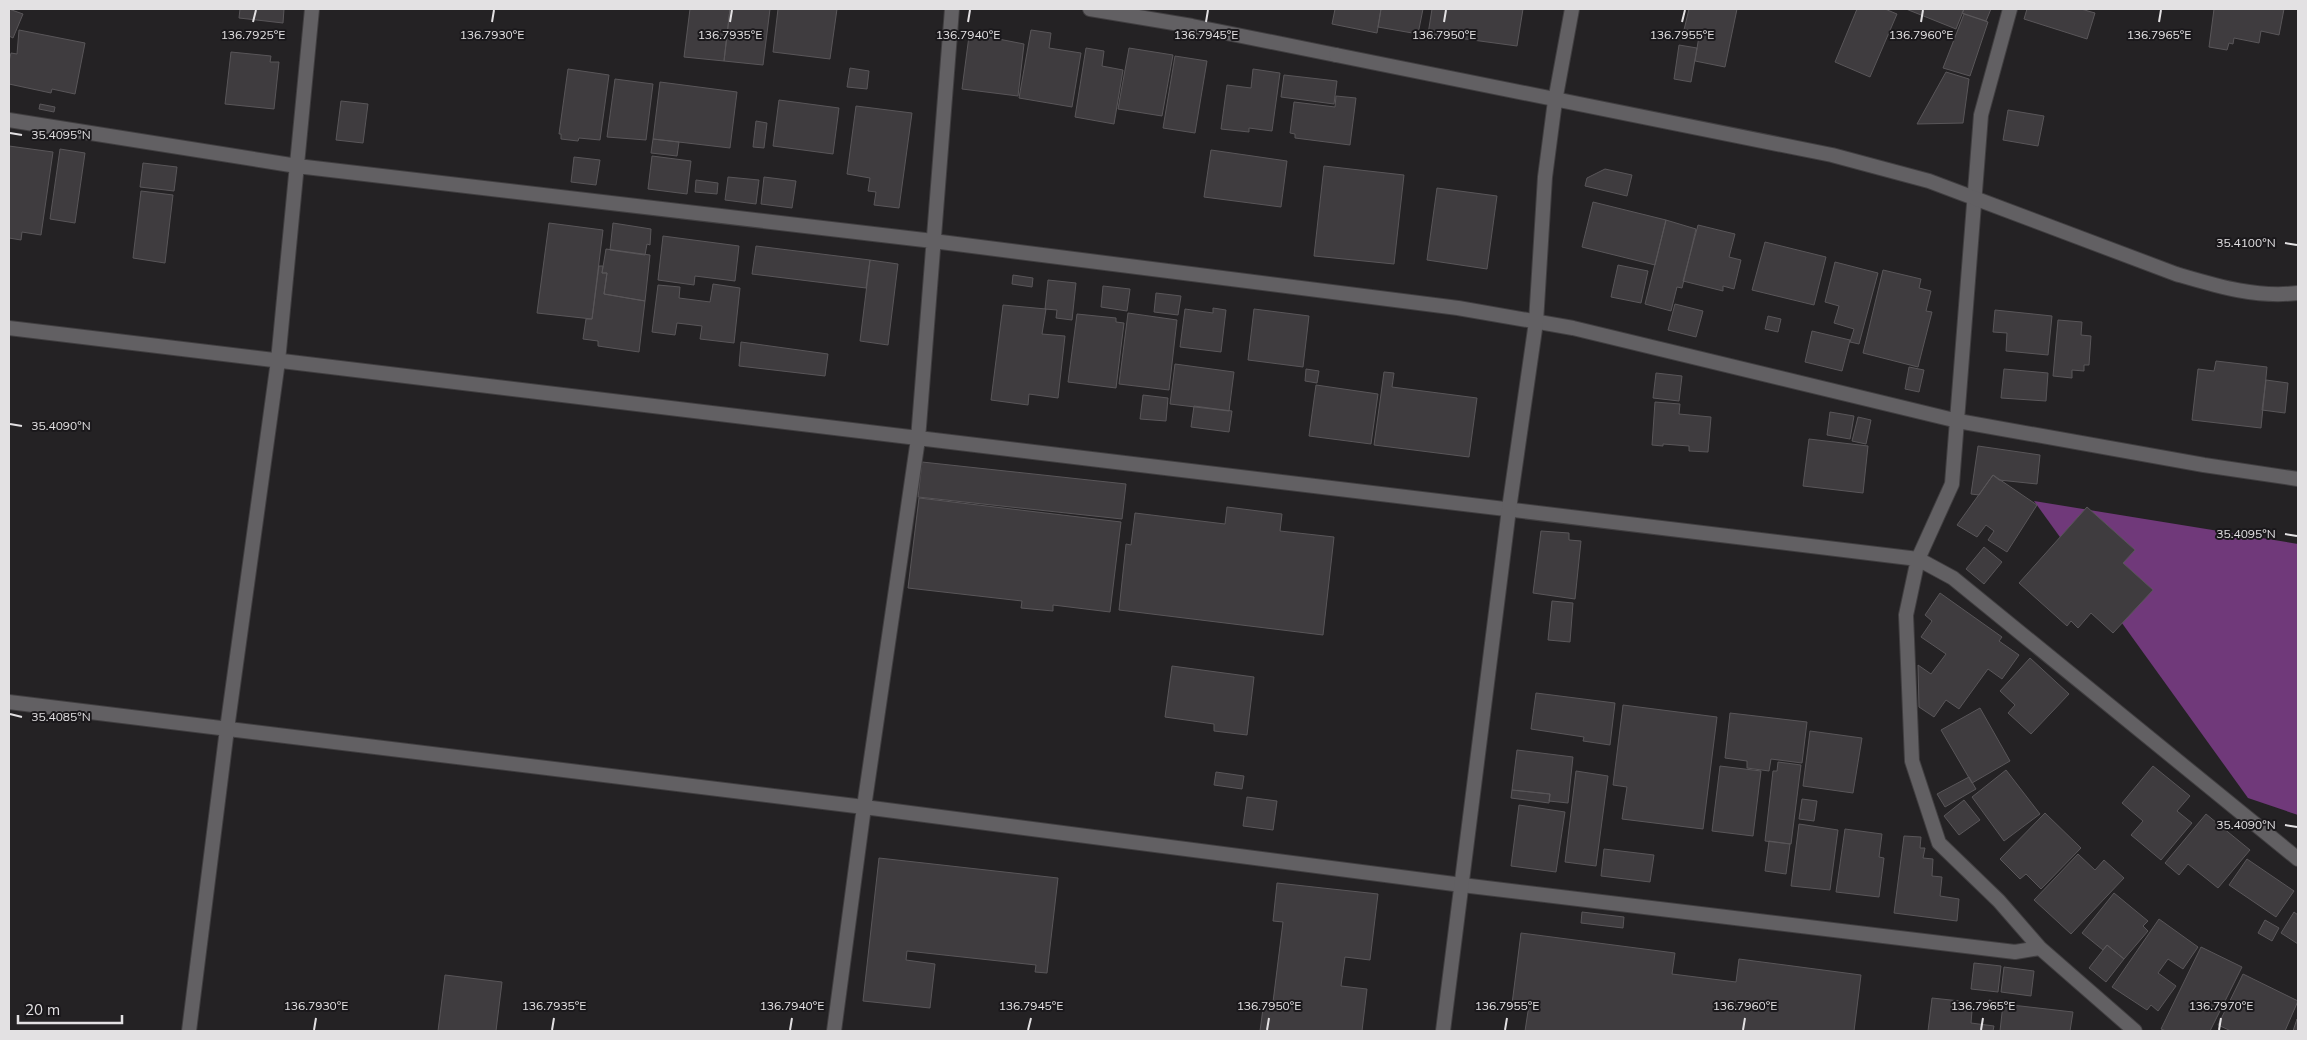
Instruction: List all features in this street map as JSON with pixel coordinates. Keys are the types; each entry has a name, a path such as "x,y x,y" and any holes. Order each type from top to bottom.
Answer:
{"street":[{"path":"189,1031 227,729 278,361 312,9"},
{"path":"834,1031 864,807 918,439 952,9"},
{"path":"1090,9 1192,26 1555,101 1832,155 1929,181 2176,274 2248,293 2298,293"},
{"path":"1443,1031 1509,509 1536,322 1545,177 1555,101 1572,9"},
{"path":"2010,9 1981,115 1952,484 1918,559 1906,615 1912,761 1939,843 1998,901 2040,948 2135,1031"},
{"path":"9,120 297,166 933,241 1458,308 1573,328 1958,421 2204,465 2298,479"},
{"path":"9,328 1918,559 1954,578 2298,858"},
{"path":"9,702 864,807 1462,886 2015,952 2040,948"}],"shaded area":[{"path":"2034,501 2298,544 2298,815 2248,798"}],"building":[{"path":"9,9 23,14 13,38 9,36"},
{"path":"240,9 284,9 283,23 239,18"},
{"path":"690,9 730,9 724,61 684,57"},
{"path":"730,9 770,9 763,65 724,61"},
{"path":"778,9 837,9 830,59 773,52"},
{"path":"1335,9 1381,9 1377,33 1332,24"},
{"path":"1381,9 1423,9 1418,34 1378,27"},
{"path":"1432,9 1523,9 1517,46 1428,34"},
{"path":"1689,9 1737,9 1725,67 1695,61 1699,36 1683,34"},
{"path":"1857,9 1885,9 1897,14 1870,77 1835,62"},
{"path":"1906,9 1964,9 1956,29"},
{"path":"1964,9 1991,9 1986,21 1962,13"},
{"path":"2027,9 2081,9 2095,13 2087,39 2024,19"},
{"path":"2214,9 2284,9 2279,35 2261,31 2259,43 2234,38 2233,44 2229,43 2227,50 2209,47"},
{"path":"1964,14 1988,22 1970,76 1943,68"},
{"path":"19,30 85,43 75,94 52,89 51,93 9,84 9,61 11,53 17,54"},
{"path":"1031,30 1051,33 1049,48 1081,53 1072,107 1019,98"},
{"path":"969,36 982,38 983,36 1024,44 1018,96 962,89"},
{"path":"1679,45 1697,48 1691,82 1674,79"},
{"path":"1086,48 1104,51 1102,66 1123,70 1114,124 1075,117"},
{"path":"1129,48 1173,55 1162,116 1118,109"},
{"path":"231,52 271,56 270,62 279,62 274,109 225,104"},
{"path":"1175,56 1207,61 1195,133 1163,128"},
{"path":"850,68 869,71 867,89 847,87"},
{"path":"568,69 609,75 600,140 579,138 578,141 561,139 561,134 559,134"},
{"path":"1253,69 1280,73 1272,131 1249,128 1249,132 1221,129 1227,85 1251,88"},
{"path":"1946,72 1969,79 1963,123 1917,124"},
{"path":"1284,75 1337,81 1334,104 1281,97"},
{"path":"615,79 653,84 646,140 607,137"},
{"path":"660,82 737,92 730,148 653,139"},
{"path":"1336,96 1356,98 1350,145 1295,138 1295,134 1290,133 1294,102 1335,107"},
{"path":"779,100 839,108 833,154 773,146"},
{"path":"341,101 368,104 363,143 336,140"},
{"path":"40,104 55,107 54,112 39,109"},
{"path":"856,106 912,113 899,208 874,205 876,192 868,191 870,178 847,174"},
{"path":"2008,110 2044,116 2038,146 2003,140"},
{"path":"756,121 767,123 764,148 753,147"},
{"path":"653,139 679,142 677,156 651,153"},
{"path":"9,146 53,152 41,235 22,232 21,240 9,238"},
{"path":"60,149 85,153 75,223 50,219"},
{"path":"1211,150 1287,161 1281,207 1204,197"},
{"path":"652,156 691,161 687,194 648,189"},
{"path":"574,157 600,160 596,185 571,182"},
{"path":"143,163 177,167 174,191 140,187"},
{"path":"1324,166 1404,175 1394,264 1314,256"},
{"path":"1605,169 1632,175 1627,196 1585,186 1587,178"},
{"path":"728,177 759,180 756,204 725,200"},
{"path":"764,177 796,181 792,208 761,204"},
{"path":"696,180 718,183 717,194 695,192"},
{"path":"1437,188 1497,196 1487,269 1427,260"},
{"path":"141,191 173,195 165,263 133,258"},
{"path":"1593,202 1666,220 1655,265 1582,247"},
{"path":"1666,220 1696,229 1682,288 1677,287 1671,311 1645,304"},
{"path":"549,223 603,230 592,319 537,313"},
{"path":"613,223 651,229 650,245 647,244 645,255 610,250"},
{"path":"1698,225 1735,234 1729,257 1741,260 1734,289 1723,286 1723,291 1683,281"},
{"path":"663,236 739,246 735,281 695,276 694,285 658,280"},
{"path":"1765,242 1826,257 1814,305 1752,290"},
{"path":"756,246 870,260 866,288 752,274"},
{"path":"606,249 650,255 645,301 604,294 607,273 602,273"},
{"path":"870,260 898,264 888,345 860,341"},
{"path":"1835,262 1878,273 1859,344 1850,342 1854,329 1834,323 1839,306 1825,302"},
{"path":"1618,265 1648,271 1641,303 1611,297"},
{"path":"599,266 603,266 602,273 607,273 604,294 645,301 639,352 598,346 598,341 583,339 586,319 592,319"},
{"path":"1883,270 1921,279 1919,288 1931,291 1926,311 1932,312 1918,367 1863,353"},
{"path":"1013,275 1033,278 1032,287 1012,284"},
{"path":"1048,280 1076,283 1072,320 1056,318 1057,310 1045,309"},
{"path":"713,284 740,288 734,343 700,339 702,326 677,323 675,335 652,332 658,285 680,287 679,298 710,302"},
{"path":"1103,286 1130,289 1127,311 1101,307"},
{"path":"1156,293 1181,296 1178,315 1154,312"},
{"path":"1675,304 1703,311 1696,337 1668,330"},
{"path":"1003,305 1046,309 1042,334 1065,336 1058,398 1029,394 1028,405 991,400"},
{"path":"1213,308 1226,310 1221,352 1180,347 1185,309 1213,313"},
{"path":"1254,309 1309,316 1303,367 1248,360"},
{"path":"1995,310 2052,316 2048,355 2006,351 2007,333 1993,332"},
{"path":"1128,313 1177,320 1169,390 1119,384"},
{"path":"1077,314 1116,318 1116,322 1124,323 1116,388 1068,382"},
{"path":"1768,316 1781,319 1778,332 1765,329"},
{"path":"2058,320 2082,322 2081,335 2091,336 2089,365 2084,365 2084,371 2072,370 2072,378 2053,376"},
{"path":"1812,331 1850,340 1842,371 1805,362"},
{"path":"741,342 828,354 825,376 739,366"},
{"path":"2216,361 2267,367 2261,428 2192,420 2198,369 2214,371"},
{"path":"1175,364 1234,372 1229,411 1170,404"},
{"path":"1909,367 1924,370 1919,392 1905,389"},
{"path":"1306,369 1319,371 1317,383 1305,381"},
{"path":"2004,369 2048,373 2046,401 2001,398"},
{"path":"1384,372 1394,373 1392,387 1477,398 1469,457 1374,445"},
{"path":"1656,373 1682,376 1679,401 1653,398"},
{"path":"2266,380 2288,383 2285,413 2262,410"},
{"path":"1316,385 1378,394 1371,444 1309,436"},
{"path":"1143,395 1168,398 1166,421 1140,419"},
{"path":"1655,402 1680,404 1679,414 1711,417 1708,452 1689,451 1689,446 1652,445"},
{"path":"1194,406 1232,411 1229,432 1191,427"},
{"path":"1830,412 1854,416 1850,439 1827,435"},
{"path":"1858,417 1871,420 1866,444 1852,441"},
{"path":"1809,439 1868,446 1863,493 1803,486"},
{"path":"1978,446 2040,455 2037,484 1999,480 1993,475 1979,495 1971,494"},
{"path":"922,462 1126,484 1122,519 918,497"},
{"path":"1993,475 2037,505 2007,552 1988,540 1994,531 1986,525 1977,537 1957,525"},
{"path":"919,498 1121,522 1110,612 1053,605 1053,611 1021,608 1022,601 908,588"},
{"path":"1227,507 1282,514 1280,531 1334,537 1323,635 1119,610 1126,544 1131,545 1135,513 1225,524"},
{"path":"2087,507 2135,550 2123,563 2153,590 2113,633 2091,613 2078,628 2071,621 2067,626 2019,583"},
{"path":"1541,531 1569,533 1569,540 1581,541 1575,599 1533,593"},
{"path":"1984,547 2002,562 1984,584 1966,569"},
{"path":"1940,593 2002,637 1999,641 2019,655 2002,679 1988,669 1959,709 1946,700 1934,717 1919,707 1918,665 1931,674 1946,654 1921,637 1932,621 1925,615"},
{"path":"1552,601 1573,603 1570,642 1548,640"},
{"path":"2030,658 2069,694 2031,734 2008,713 2015,705 2000,691"},
{"path":"1172,666 1254,677 1247,735 1214,731 1214,724 1165,717"},
{"path":"1536,693 1615,703 1610,745 1583,741 1584,737 1531,729"},
{"path":"1623,705 1717,717 1703,829 1622,819 1627,787 1613,785"},
{"path":"1980,708 2010,761 1972,783 1941,730"},
{"path":"1730,713 1807,722 1802,763 1771,759 1769,771 1747,768 1747,761 1725,758"},
{"path":"1810,731 1862,738 1853,793 1803,786"},
{"path":"1517,750 1573,757 1568,803 1549,801 1550,794 1512,790"},
{"path":"1778,762 1801,765 1791,844 1765,841 1773,771 1777,771"},
{"path":"1720,766 1761,771 1753,836 1712,831"},
{"path":"2153,766 2190,796 2177,811 2192,823 2161,860 2131,835 2143,821 2122,803"},
{"path":"2006,770 2040,814 2004,841 1972,797"},
{"path":"1576,771 1608,776 1596,866 1565,862"},
{"path":"1216,772 1244,776 1242,789 1214,785"},
{"path":"1969,777 1976,789 1945,807 1937,794"},
{"path":"1512,790 1550,794 1549,803 1511,798"},
{"path":"1247,797 1277,801 1273,830 1243,826"},
{"path":"1802,799 1817,801 1814,821 1799,819"},
{"path":"1964,800 1980,820 1959,835 1944,816"},
{"path":"1519,805 1565,812 1556,872 1511,866"},
{"path":"2045,813 2081,848 2041,889 2026,874 2020,879 2000,859"},
{"path":"2206,814 2250,850 2218,888 2188,864 2179,875 2165,863"},
{"path":"1799,824 1838,830 1830,890 1791,886"},
{"path":"1845,829 1882,834 1879,857 1884,858 1879,897 1836,892"},
{"path":"1904,836 1921,837 1920,848 1925,848 1923,858 1933,859 1932,876 1942,877 1940,896 1959,899 1957,921 1894,913"},
{"path":"1769,841 1790,844 1786,874 1765,871"},
{"path":"1604,849 1654,855 1650,882 1601,876"},
{"path":"2078,854 2095,870 2104,860 2124,878 2071,934 2034,900"},
{"path":"879,858 1058,878 1047,973 1035,972 1036,965 907,951 906,960 935,964 930,1008 863,1001"},
{"path":"2247,859 2294,891 2276,917 2229,885"},
{"path":"1277,883 1378,894 1370,960 1345,957 1341,986 1367,989 1362,1031 1260,1031 1264,1001 1273,1002 1283,922 1273,921"},
{"path":"2114,893 2148,921 2143,926 2148,931 2124,959 2107,945 2103,950 2082,933"},
{"path":"1582,912 1624,917 1623,928 1581,923"},
{"path":"2294,912 2298,915 2298,944 2281,933"},
{"path":"2159,919 2198,947 2183,969 2168,959 2158,973 2176,986 2158,1011 2151,1005 2147,1010 2112,987"},
{"path":"2265,920 2279,928 2272,941 2258,933"},
{"path":"1521,933 1675,953 1672,974 1736,982 1739,959 1861,975 1854,1031 1525,1031 1529,1005 1512,1004"},
{"path":"2107,945 2124,959 2106,982 2089,968"},
{"path":"2201,947 2242,967 2210,1031 2166,1031 2161,1029"},
{"path":"1974,963 2001,966 1998,992 1971,989"},
{"path":"2004,967 2034,971 2031,996 2001,992"},
{"path":"2243,974 2298,1001 2285,1031 2231,1031 2218,1025"},
{"path":"445,975 502,982 496,1031 438,1031"},
{"path":"1932,998 1960,1001 1959,1009 1972,1011 1971,1023 1994,1026 1993,1031 1928,1031"},
{"path":"1989,1000 1997,1002 1996,1011 1987,1010"},
{"path":"2003,1004 2073,1012 2070,1031 2000,1031"},
{"path":"2297,1019 2298,1031 2293,1031"}]}
